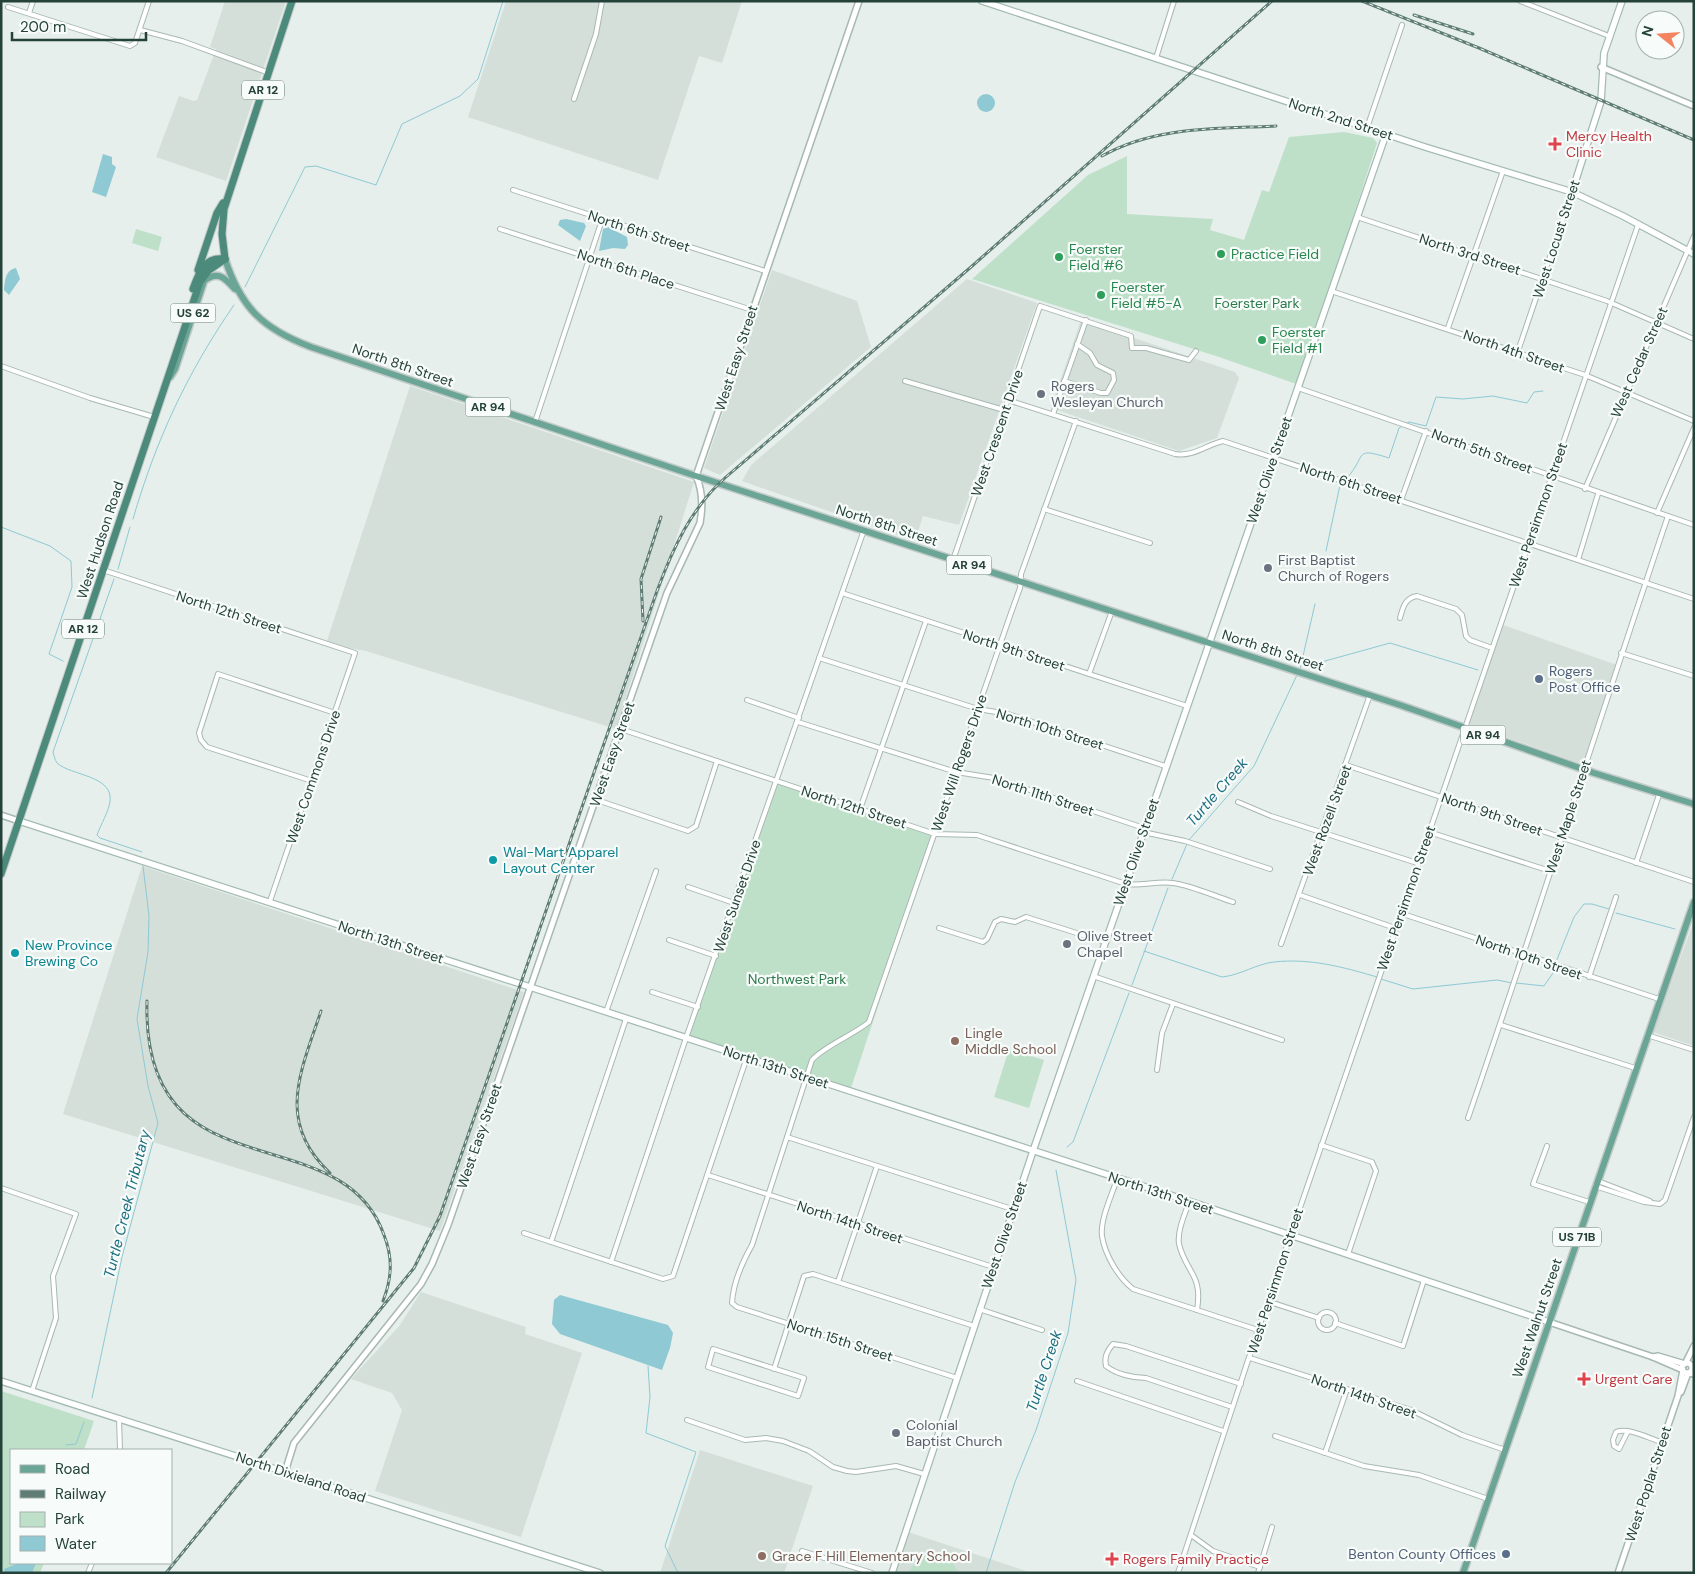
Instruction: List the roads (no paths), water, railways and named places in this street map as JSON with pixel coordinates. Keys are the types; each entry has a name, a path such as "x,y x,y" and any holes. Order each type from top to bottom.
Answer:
{"highway":[{"name":"AR 12","path":"225,259 222,221 228,194 292,1"},
{"name":"AR 12","path":"198,273 217,213 228,194"},
{"path":"198,273 208,260 225,259"},
{"name":"West Hudson Road","path":"1,874 200,282 209,270 225,259"},
{"name":"West Hudson Road","path":"165,385 166,369 198,273"}],"main road":[{"name":"North 2nd Street","path":"982,1 1367,128 1572,192 1691,253"},
{"name":"West Locust Street","path":"1572,192 1602,98 1601,67 1609,36 1622,1"},
{"name":"West Olive Street","path":"892,1573 1032,1151 1386,134"},
{"name":"North 8th Street","path":"225,259 239,294 254,315 270,328 289,339 696,476 1370,695 1659,795 1694,804"},
{"name":"West Hudson Road","path":"165,385 175,369 204,282 210,276 224,277 239,294"},
{"name":"North 13th Street","path":"19,820 1348,1254 1549,1322"},
{"name":"West Walnut Street","path":"1463,1573 1595,1183 1694,902"},
{"name":"North Dixieland Road","path":"1,1382 32,1390 600,1573"}],"street":[{"path":"29,13 33,1"},
{"path":"8,7 130,46 135,43 149,1"},
{"path":"574,98 596,34 602,1"},
{"name":"West Easy Street","path":"285,1472 294,1443 421,1284 432,1264 448,1225 622,729 667,593 700,522 702,512 701,488 696,476 859,1"},
{"path":"1156,58 1174,1"},
{"path":"1520,1 1609,36"},
{"path":"1535,7 1536,1"},
{"path":"1367,128 1402,26"},
{"path":"140,30 182,41 269,73"},
{"path":"1601,67 1694,106"},
{"path":"1448,328 1503,171"},
{"name":"North 6th Street","path":"513,190 765,271"},
{"name":"West Locust Street","path":"1518,351 1572,192"},
{"name":"North 3rd Street","path":"1357,217 1543,278 1612,303 1694,339"},
{"path":"535,422 588,257 602,220"},
{"name":"West Persimmon Street","path":"1178,1573 1267,1302 1638,225"},
{"name":"North 6th Place","path":"500,229 752,310"},
{"name":"West Cedar Street","path":"1585,489 1655,323 1691,253 1694,236"},
{"name":"North 4th Street","path":"1331,291 1518,351 1585,375 1694,421"},
{"name":"West Crescent Drive","path":"953,560 1040,306 1086,320"},
{"path":"1053,414 1086,320 1131,336 1132,348 1146,348 1189,360 1196,350"},
{"path":"1064,381 1101,393 1107,393 1114,380 1113,373 1097,365 1090,353 1077,344"},
{"path":"1,366 90,398 154,417"},
{"path":"905,381 1004,410"},
{"name":"North 5th Street","path":"1298,388 1426,431 1598,494 1694,525"},
{"name":"North 6th Street","path":"1008,400 1184,456 1223,441 1694,599"},
{"name":"West Will Rogers Drive","path":"732,1296 788,1138 812,1060 818,1053 852,1035 870,1022 1000,645 1021,582 1021,574 1076,421"},
{"path":"1657,513 1694,428"},
{"path":"1401,500 1426,431"},
{"path":"1578,560 1598,494"},
{"path":"1044,509 1150,543"},
{"name":"West Maple Street","path":"1468,1118 1501,1025 1560,838 1668,516"},
{"name":"West Sunset Drive","path":"611,1262 686,1038 864,530"},
{"name":"North 12th Street","path":"103,570 355,653"},
{"name":"North 9th Street","path":"842,594 1186,706"},
{"path":"1400,618 1404,603 1410,597 1417,596 1456,608 1462,615 1466,636 1470,640 1492,648"},
{"path":"1089,674 1112,611"},
{"path":"860,810 926,621"},
{"name":"West Commons Drive","path":"270,901 355,653"},
{"path":"1622,653 1693,676 1694,669"},
{"name":"North 10th Street","path":"819,658 978,709 1008,714 1165,766"},
{"path":"312,781 207,747 201,740 199,733 218,674 335,713"},
{"name":"West Rozell Street","path":"1281,944 1323,831 1370,695"},
{"name":"North 11th Street","path":"747,700 798,720 881,748 956,772 994,778 1144,830 1270,868"},
{"name":"North 12th Street","path":"622,729 935,834 977,836 1126,884 1140,886 1161,882 1175,883 1233,902"},
{"path":"597,800 688,831 696,826 717,761"},
{"name":"North 9th Street","path":"1346,765 1694,882"},
{"path":"1636,863 1659,795"},
{"path":"1238,802 1271,816 1323,831 1417,863"},
{"name":"North 13th Street","path":"1,815 19,820"},
{"path":"1428,832 1550,871"},
{"path":"606,1012 656,871"},
{"path":"688,887 734,903"},
{"path":"1300,895 1395,928"},
{"path":"1589,977 1616,897"},
{"name":"North 10th Street","path":"1400,913 1659,999"},
{"path":"939,928 983,942 987,939 995,922 1001,919 1015,922 1026,916 1105,942"},
{"path":"669,940 716,956"},
{"path":"1093,976 1282,1040"},
{"path":"652,992 698,1007"},
{"path":"1157,1070 1162,1033 1173,1004"},
{"path":"551,1242 626,1019"},
{"path":"1501,1025 1635,1068"},
{"path":"1647,1035 1694,1050"},
{"path":"524,1233 663,1280 674,1276 747,1057"},
{"path":"1595,1183 1660,1204 1666,1200 1694,1117"},
{"path":"788,1138 1012,1210"},
{"path":"1321,1144 1372,1162 1376,1171 1348,1254"},
{"path":"1546,1146 1533,1184 1589,1202"},
{"path":"838,1282 877,1166"},
{"name":"North 14th Street","path":"708,1175 993,1268"},
{"path":"1117,1179 1103,1226 1102,1236 1113,1265 1124,1282 1133,1289 1258,1330"},
{"path":"1,1188 76,1214 53,1276 56,1318 32,1390"},
{"path":"1189,1202 1179,1242 1198,1285 1200,1293 1197,1310"},
{"path":"774,1369 804,1276 808,1274 974,1326"},
{"path":"1335,1323 1403,1346 1424,1280"},
{"name":"North 15th Street","path":"732,1296 732,1303 737,1307 957,1378"},
{"path":"1267,1302 1319,1318"},
{"path":"979,1309 1042,1330"},
{"path":"1329,1312 1335,1317 1335,1323 1330,1329 1324,1329 1320,1325 1319,1318 1323,1313 1329,1312"},
{"path":"1549,1322 1653,1357 1691,1373"},
{"path":"1232,1408 1146,1378 1137,1378 1112,1370 1106,1366 1105,1360 1108,1350 1113,1344 1126,1346 1241,1384"},
{"path":"1685,1364 1694,1346"},
{"path":"713,1349 774,1369 804,1378 798,1396 708,1367 713,1349"},
{"path":"1653,1357 1658,1356 1693,1367 1694,1357"},
{"name":"North 14th Street","path":"1250,1358 1411,1410 1462,1436 1504,1450"},
{"name":"West Poplar Street","path":"1678,1396 1685,1364"},
{"name":"West Poplar Street","path":"1618,1573 1661,1442 1678,1396 1693,1367"},
{"path":"1077,1380 1224,1431"},
{"path":"1325,1453 1346,1389"},
{"path":"119,1418 120,1449"},
{"path":"687,1420 745,1440 766,1438 783,1441 809,1451 833,1467 847,1471 856,1472 896,1466 924,1474"},
{"path":"1628,1431 1619,1449 1614,1446 1613,1440 1616,1432 1622,1429 1628,1431 1661,1442"},
{"path":"1275,1436 1372,1468 1420,1475 1488,1499"},
{"path":"1258,1573 1272,1527"},
{"path":"1191,1534 1213,1551 1260,1567"},
{"path":"802,1551 872,1573"}],"water":[{"path":"986,94 992,97 995,103 992,109 986,112 980,109 977,103 980,97"},
{"path":"103,154 112,157 112,164 116,167 106,197 92,192"},
{"path":"566,219 584,223 586,226 580,241 558,225 560,220"},
{"path":"608,227 627,237 628,245 625,249 613,248 599,251 603,229"},
{"path":"16,268 20,279 9,295 4,290 5,280 8,273"},
{"path":"560,1295 668,1325 673,1333 662,1370 560,1334 552,1324 554,1300"},
{"path":"16,1564 36,1564 32,1573 5,1573 4,1569"}],"waterway":[{"name":"Turtle Creek Tributary","path":"245,287 305,167 316,166 376,185 402,124 460,96 478,79 503,1"},
{"name":"Turtle Creek Tributary","path":"133,519 152,462 174,408 217,330 234,305"},
{"name":"Turtle Creek","path":"1405,424 1409,422 1426,426 1436,397 1463,399 1493,396 1527,403 1534,392 1543,391"},
{"name":"Turtle Creek","path":"1348,477 1362,455 1366,453 1389,458 1399,428 1402,426"},
{"name":"Turtle Creek","path":"1326,551 1340,485"},
{"name":"Turtle Creek Tributary","path":"1,527 50,546 71,561 72,587 49,654 63,661"},
{"name":"Turtle Creek Tributary","path":"118,569 130,527"},
{"name":"Turtle Creek Tributary","path":"114,579 53,752 57,763 99,781 109,793 109,806 97,835 100,838 142,852"},
{"name":"Turtle Creek","path":"1300,669 1315,604"},
{"path":"1302,665 1307,666 1390,643 1478,670"},
{"name":"Turtle Creek","path":"1189,840 1254,766 1297,675"},
{"name":"Turtle Creek","path":"1172,879 1187,844"},
{"name":"Turtle Creek Tributary","path":"92,1398 122,1257 158,1123 148,1086 137,1019 148,952 149,916 143,866"},
{"name":"Turtle Creek","path":"1132,985 1168,888"},
{"name":"Turtle Creek Tributary","path":"1556,962 1574,917 1584,904 1592,904 1609,909"},
{"name":"Turtle Creek Tributary","path":"1616,913 1675,929"},
{"name":"Turtle Creek Tributary","path":"1144,951 1222,977 1267,963 1287,961 1326,964 1377,977"},
{"name":"Turtle Creek Tributary","path":"1516,983 1544,986 1553,973 1555,966"},
{"name":"Turtle Creek Tributary","path":"1381,979 1413,989 1497,980 1512,983"},
{"name":"Turtle Creek","path":"1067,1147 1073,1142 1129,993"},
{"name":"Turtle Creek","path":"986,1573 1015,1482 1036,1430 1068,1333 1076,1280 1056,1170"},
{"name":"Turtle Creek Tributary","path":"648,1366 650,1397 646,1433 696,1452 665,1546 678,1573"},
{"name":"Turtle Creek Tributary","path":"66,1445 76,1444 84,1422"}],"railway":[{"path":"166,1573 414,1268 440,1216 657,591 677,544 693,515 726,477 971,267 1272,1"},
{"path":"1362,1 1479,48 1694,140"},
{"path":"1414,15 1473,34"},
{"path":"1102,156 1122,146 1165,134 1209,129 1276,126"},
{"path":"643,621 641,579 661,517"},
{"path":"147,1001 154,1063 175,1104 208,1130 328,1175 361,1198 384,1235 389,1252 390,1276 383,1301"},
{"path":"321,1011 301,1075 297,1095 298,1115 303,1135 313,1154 330,1173"}],"place":[{"name":"Mercy Health Clinic","path":"1555,144"},
{"name":"Practice Field","path":"1221,254"},
{"name":"Foerster Field #6","path":"1059,257"},
{"name":"Foerster Field #5-A","path":"1101,295"},
{"name":"Foerster Field #1","path":"1262,340"},
{"name":"Rogers Wesleyan Church","path":"1041,394"},
{"name":"First Baptist Church of Rogers","path":"1268,568"},
{"name":"Rogers Post Office","path":"1539,679"},
{"name":"Wal-Mart Apparel Layout Center","path":"493,860"},
{"name":"Olive Street Chapel","path":"1067,944"},
{"name":"New Province Brewing Co","path":"15,953"},
{"name":"Lingle Middle School","path":"955,1041"},
{"name":"Urgent Care","path":"1584,1379"},
{"name":"Colonial Baptist Church","path":"896,1433"},
{"name":"Benton County Offices","path":"1506,1554"},
{"name":"Grace F Hill Elementary School","path":"762,1556"},
{"name":"Rogers Family Practice","path":"1112,1559"}],"park label":[{"name":"Foerster Park","path":"1257,303"},
{"name":"Northwest Park","path":"797,979"}]}
